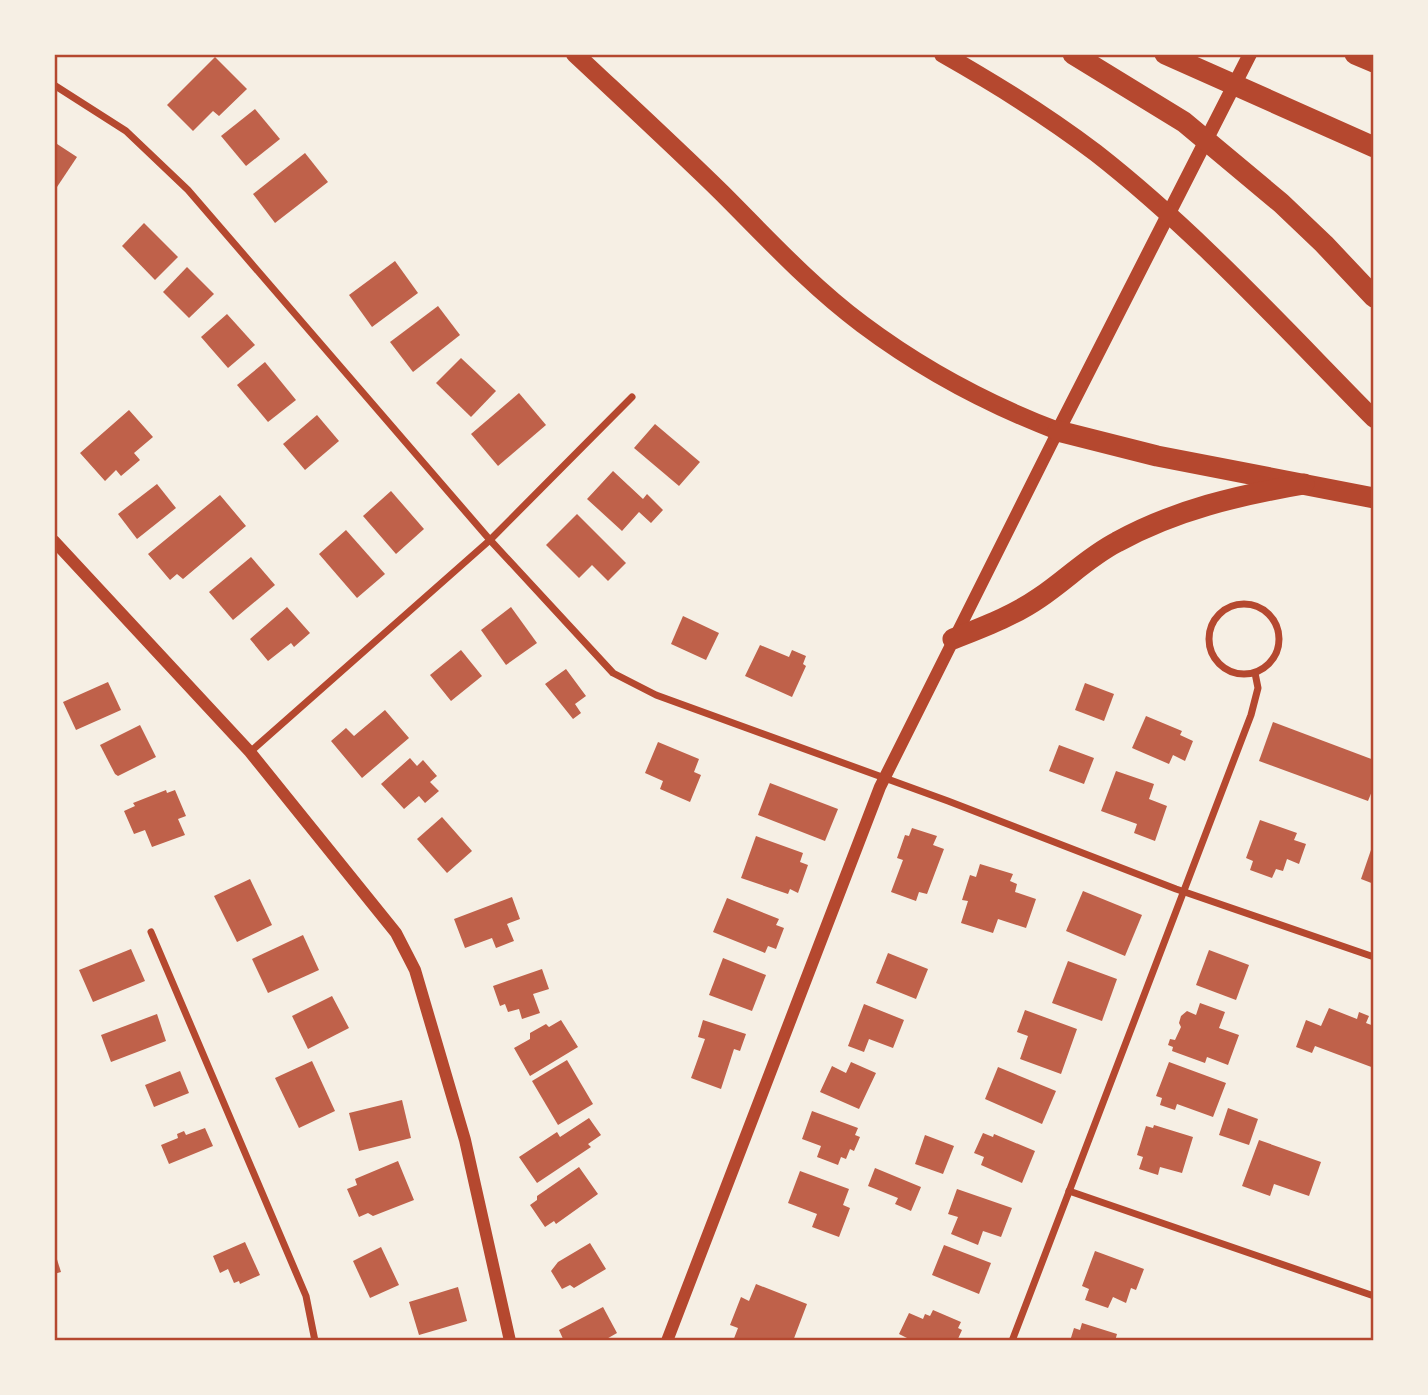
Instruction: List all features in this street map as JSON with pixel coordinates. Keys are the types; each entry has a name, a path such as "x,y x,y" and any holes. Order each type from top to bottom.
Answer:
{"highway":[{"path":"1073,54 1193,130 1281,203 1374,297"},
{"path":"1165,54 1374,148"},
{"path":"1355,54 1374,62"},
{"path":"1058,431 1157,456 1372,498"},
{"path":"953,639 1002,619 1039,598 1077,568 1138,530 1223,499 1304,484"}],"main road":[{"path":"575,54 826,295 860,323 908,357 975,396 1058,431 1250,54"},
{"path":"943,54 1048,118 1153,202 1229,272 1374,419"}],"street":[{"path":"54,85 125,131 188,190 490,540 613,673 656,695 1184,891 1374,957"},
{"path":"250,752 490,540 632,397"},
{"path":"667,1341 850,862 885,778 1058,431"},
{"path":"54,541 250,752 396,933 415,970 465,1140 510,1341"},
{"path":"1234,605 1257,606 1275,622 1279,633 1276,655 1268,665 1255,673 1236,674 1225,670 1210,652 1209,629 1223,610 1234,605"},
{"path":"1012,1341 1251,715 1258,688 1255,673"},
{"path":"150,932 306,1296 316,1341"},
{"path":"1069,1191 1374,1296"}],"building":[{"path":"215,57 247,89 219,116 213,111 193,131 167,105"},
{"path":"255,109 280,139 246,166 221,136"},
{"path":"54,142 77,157 57,187 54,186"},
{"path":"305,153 328,182 275,223 253,194"},
{"path":"144,223 178,257 155,280 122,246"},
{"path":"395,261 418,293 372,327 349,295"},
{"path":"187,267 214,294 189,318 163,292"},
{"path":"438,306 460,335 413,372 390,342"},
{"path":"227,314 255,345 228,368 201,337"},
{"path":"461,358 496,391 471,417 436,383"},
{"path":"265,362 296,400 268,422 237,385"},
{"path":"519,393 546,425 498,466 471,434"},
{"path":"129,410 153,437 134,453 140,460 121,476 116,470 105,481 80,453"},
{"path":"317,415 339,441 305,470 283,444"},
{"path":"655,424 700,462 679,486 634,448"},
{"path":"613,471 643,499 647,494 663,510 651,523 639,512 622,531 587,499"},
{"path":"157,484 176,508 137,539 118,514"},
{"path":"391,491 424,529 396,554 363,516"},
{"path":"220,495 246,526 183,579 177,574 170,580 148,554"},
{"path":"577,514 626,563 608,581 592,565 579,578 546,545"},
{"path":"346,530 385,574 357,598 319,554"},
{"path":"251,557 275,585 233,620 209,592"},
{"path":"287,607 310,633 294,647 291,643 268,661 250,639"},
{"path":"511,607 537,643 506,665 481,630"},
{"path":"683,616 719,633 706,660 671,644"},
{"path":"760,645 789,657 792,650 806,656 803,664 806,666 792,697 745,676"},
{"path":"461,650 482,676 451,701 430,675"},
{"path":"566,669 586,696 575,704 581,713 573,719 545,684"},
{"path":"108,682 121,710 76,730 63,702"},
{"path":"1085,683 1114,694 1104,721 1075,710"},
{"path":"385,710 409,738 362,778 331,741 346,728 354,736"},
{"path":"1146,716 1182,731 1180,735 1193,741 1185,761 1173,755 1169,764 1132,748"},
{"path":"1273,722 1374,760 1374,786 1368,801 1259,761"},
{"path":"140,725 156,757 118,776 100,745"},
{"path":"658,742 699,759 694,772 701,775 690,802 660,789 663,781 645,773"},
{"path":"1059,745 1094,758 1084,784 1049,771"},
{"path":"410,758 417,766 423,760 437,776 430,782 439,791 425,803 419,796 404,809 381,784"},
{"path":"1116,771 1154,784 1149,799 1167,806 1155,841 1134,833 1137,824 1101,811"},
{"path":"770,783 838,809 825,841 758,815"},
{"path":"166,790 167,793 175,790 186,816 178,819 185,835 152,847 145,830 134,834 124,811 135,806 133,803"},
{"path":"442,817 472,851 447,873 417,839"},
{"path":"1260,820 1297,833 1294,840 1306,844 1299,864 1287,859 1283,871 1276,869 1272,878 1250,870 1253,861 1246,858"},
{"path":"912,828 937,836 933,845 944,849 927,894 919,892 916,901 891,892 903,860 897,858 905,835 909,836"},
{"path":"756,836 803,853 800,862 808,865 798,893 790,889 788,894 741,878"},
{"path":"1374,844 1374,884 1361,879"},
{"path":"980,864 1013,874 1010,881 1017,884 1015,892 1036,899 1026,928 998,919 993,933 961,923 968,901 962,900 970,875 976,877"},
{"path":"250,879 272,925 237,942 214,896"},
{"path":"1083,891 1142,915 1125,956 1066,931"},
{"path":"512,897 520,919 507,924 514,941 496,948 492,938 465,948 454,919"},
{"path":"727,898 779,919 776,925 784,928 776,949 768,946 765,953 713,932"},
{"path":"303,935 319,970 268,993 252,959"},
{"path":"131,949 145,981 93,1002 79,970"},
{"path":"1209,950 1249,965 1236,1000 1196,985"},
{"path":"888,953 928,969 916,999 876,983"},
{"path":"723,958 766,975 752,1011 709,995"},
{"path":"1068,961 1117,979 1102,1021 1052,1003"},
{"path":"542,969 549,989 533,994 540,1013 522,1019 519,1009 508,1012 505,1004 500,1006 493,986"},
{"path":"332,996 349,1028 308,1049 292,1016"},
{"path":"1200,1003 1225,1012 1219,1028 1239,1035 1228,1065 1207,1057 1205,1063 1172,1051 1173,1047 1168,1045 1170,1039 1175,1040 1181,1027 1181,1016 1187,1011 1196,1015"},
{"path":"864,1004 904,1020 893,1048 869,1039 864,1052 848,1046"},
{"path":"1329,1008 1357,1019 1359,1012 1369,1016 1366,1023 1374,1026 1374,1068 1315,1046 1312,1053 1296,1047 1306,1020 1321,1026"},
{"path":"1025,1010 1077,1029 1061,1074 1020,1059 1028,1036 1017,1032"},
{"path":"157,1014 166,1041 111,1062 101,1035"},
{"path":"561,1020 578,1047 530,1076 514,1048 530,1039 530,1033 546,1024 549,1027"},
{"path":"703,1020 746,1034 740,1051 734,1049 721,1089 691,1078 705,1039 698,1037"},
{"path":"567,1060 593,1104 558,1125 532,1081"},
{"path":"312,1061 335,1111 299,1128 275,1078"},
{"path":"851,1062 876,1073 859,1109 820,1092 832,1066 846,1073"},
{"path":"1169,1062 1226,1083 1213,1117 1177,1104 1175,1110 1160,1105 1162,1098 1156,1096"},
{"path":"998,1067 1056,1091 1042,1124 985,1099"},
{"path":"180,1071 189,1093 154,1107 145,1085"},
{"path":"402,1100 411,1138 359,1151 349,1113"},
{"path":"1228,1108 1258,1119 1249,1145 1219,1135"},
{"path":"812,1111 858,1128 855,1135 860,1137 854,1151 850,1149 846,1159 841,1157 838,1165 817,1157 821,1146 802,1139"},
{"path":"589,1118 601,1135 588,1144 591,1147 537,1183 519,1157 557,1132 560,1137"},
{"path":"1154,1125 1193,1137 1182,1173 1160,1167 1158,1175 1139,1169 1143,1157 1137,1155 1146,1126 1153,1128"},
{"path":"205,1128 213,1146 169,1164 161,1145 178,1138 177,1134 184,1131 186,1135"},
{"path":"983,1133 993,1137 994,1134 1035,1151 1022,1183 981,1165 984,1157 974,1153"},
{"path":"925,1135 954,1146 943,1174 915,1164"},
{"path":"1259,1140 1321,1162 1309,1196 1274,1184 1270,1196 1242,1186"},
{"path":"398,1161 414,1200 373,1216 368,1213 359,1217 347,1189 357,1185 355,1179"},
{"path":"579,1167 598,1194 556,1224 554,1221 545,1227 530,1205 537,1200 537,1196"},
{"path":"875,1168 921,1187 911,1211 895,1204 898,1198 868,1186"},
{"path":"800,1171 849,1189 843,1205 850,1208 839,1237 812,1227 817,1214 788,1203"},
{"path":"957,1189 1012,1208 1001,1237 983,1231 978,1245 951,1234 958,1217 948,1214"},
{"path":"245,1242 260,1275 240,1284 239,1281 234,1283 228,1269 220,1273 213,1256"},
{"path":"590,1243 606,1269 574,1288 570,1285 562,1289 551,1271 558,1262"},
{"path":"944,1245 991,1263 979,1294 932,1275"},
{"path":"381,1247 399,1285 370,1298 353,1261"},
{"path":"54,1250 61,1272 54,1274"},
{"path":"1095,1251 1144,1269 1136,1290 1131,1288 1126,1303 1113,1297 1108,1308 1085,1300 1089,1289 1082,1286"},
{"path":"756,1284 807,1304 793,1341 733,1341 738,1328 730,1325 741,1297 749,1301"},
{"path":"458,1287 467,1321 419,1335 409,1302"},
{"path":"603,1307 617,1333 603,1341 564,1341 559,1330"},
{"path":"933,1310 961,1322 958,1328 962,1330 957,1341 913,1341 899,1334 909,1313 923,1319 925,1314 930,1316"},
{"path":"1082,1323 1117,1334 1115,1341 1070,1341 1074,1328 1080,1330"}]}
